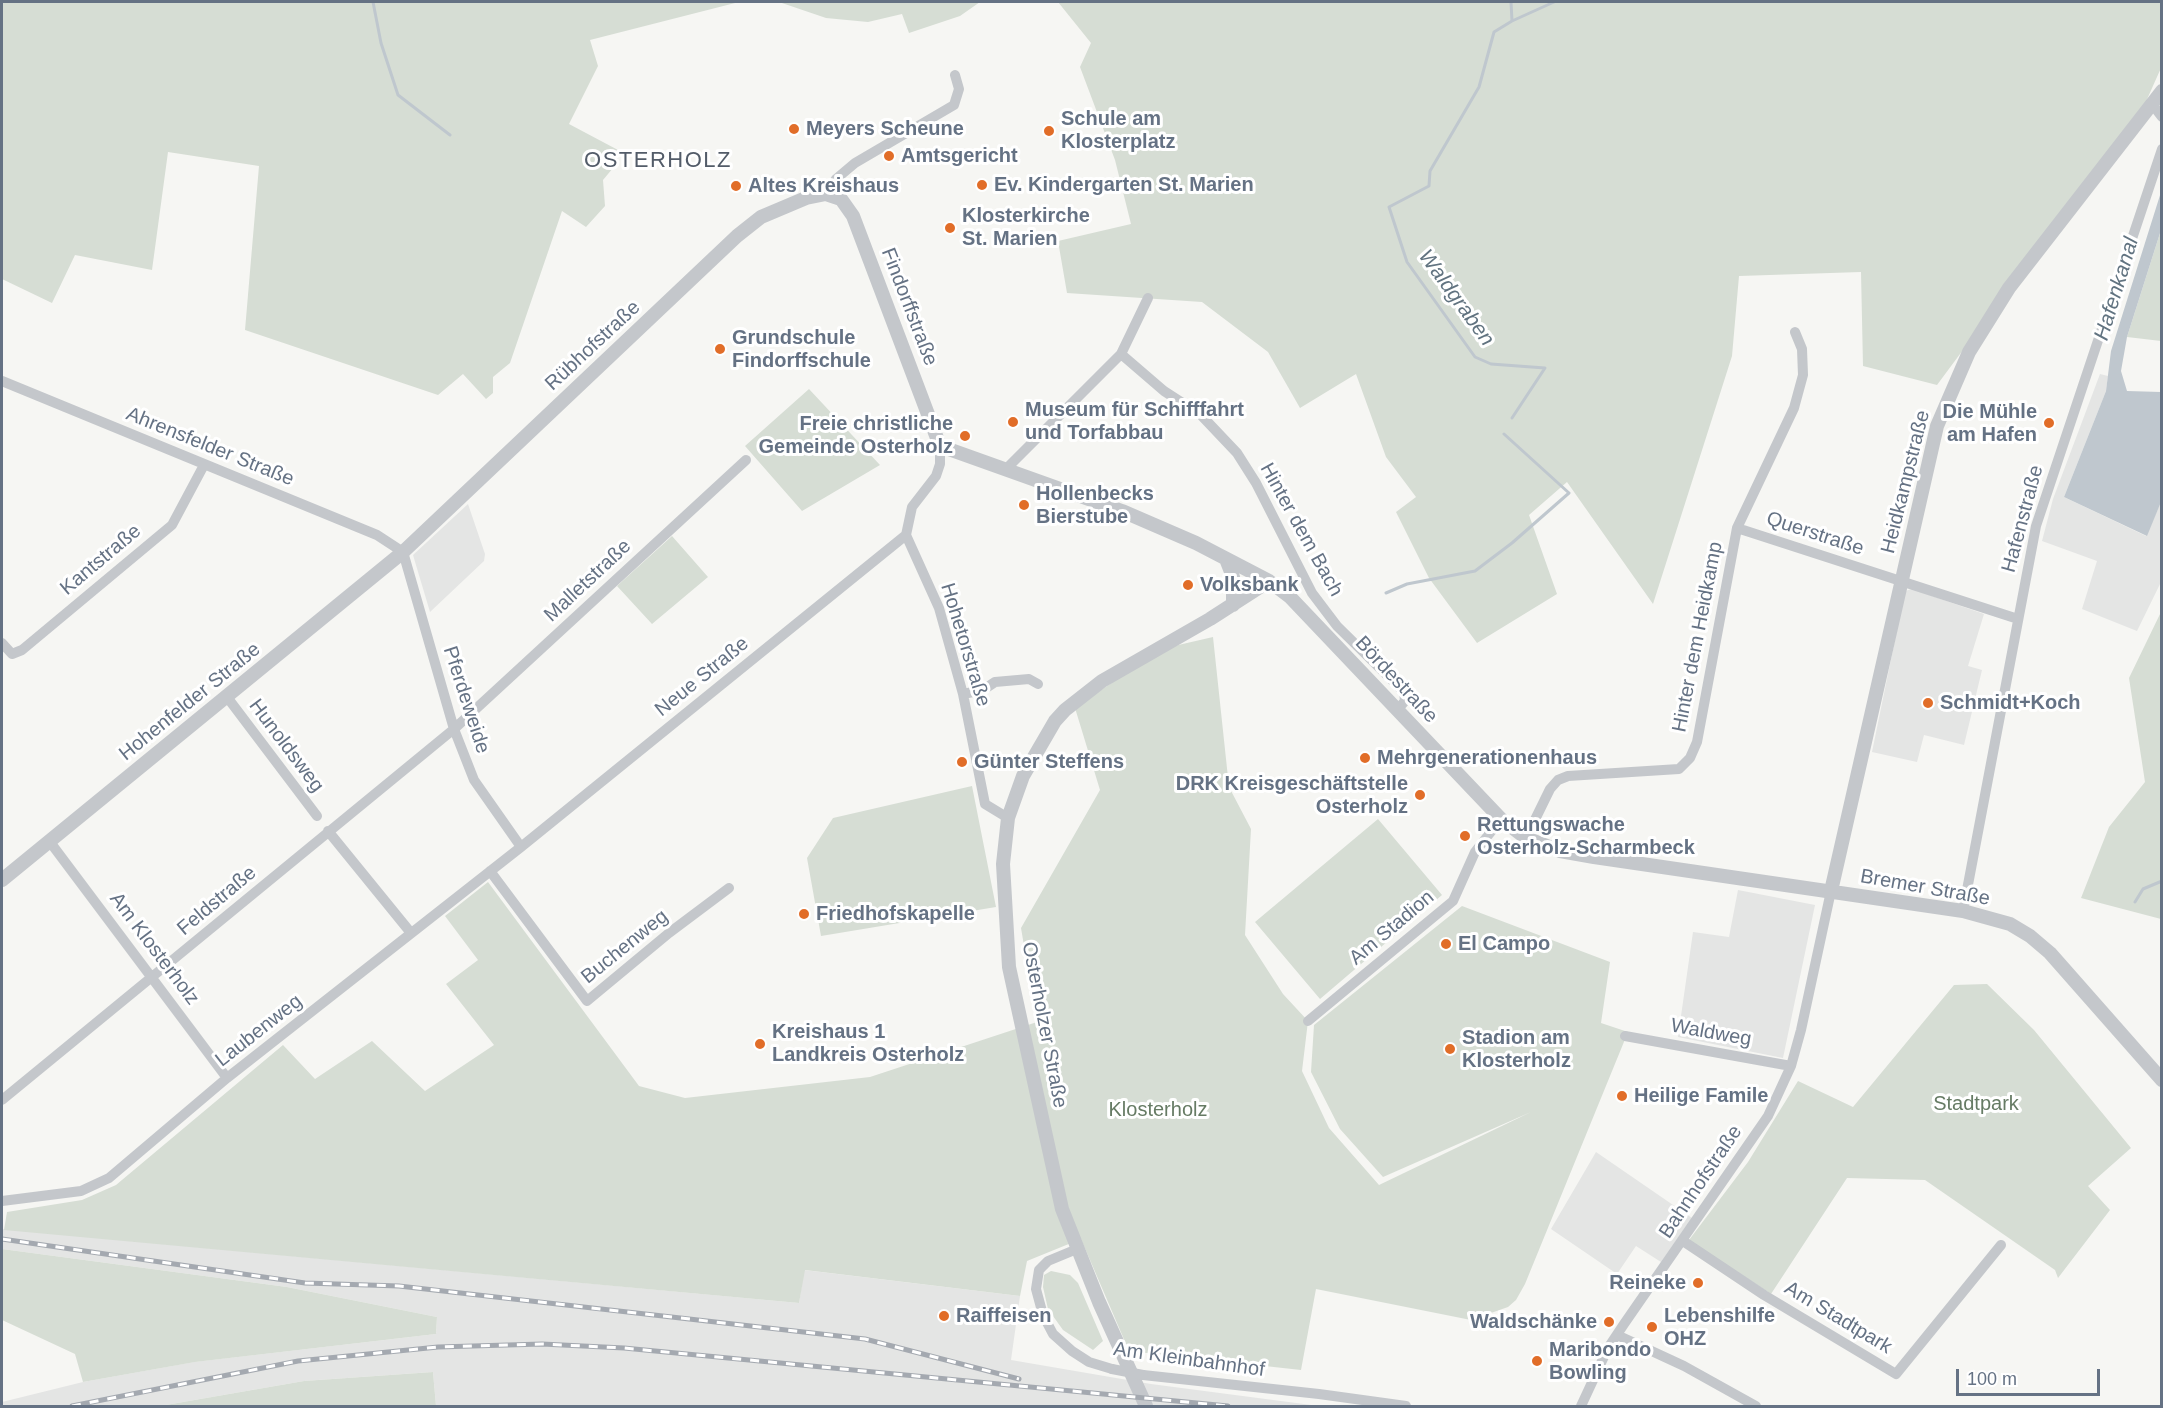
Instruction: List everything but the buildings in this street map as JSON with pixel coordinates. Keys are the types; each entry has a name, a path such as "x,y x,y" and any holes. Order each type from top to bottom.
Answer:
{"street":[{"path":"826,194 836,179 855,163 954,105 959,89 955,75"},
{"name":"Heidkampstraße","path":"1831,891 1937,426 1969,352 2009,288 2162,91"},
{"path":"2152,104 2162,117"},
{"name":"Hafenstraße","path":"1963,911 2036,525 2046,489 2085,382 2162,148"},
{"name":"Findorffstraße","path":"826,194 841,199 853,216 940,446"},
{"name":"Rübhofstraße","path":"403,552 737,236 771,213 806,198 826,194"},
{"path":"1006,469 1121,354 1148,298"},
{"name":"Hinter dem Heidkamp","path":"1526,838 1550,789 1558,780 1568,776 1679,769 1690,758 1697,742 1737,528 1776,448 1800,386 1803,366 1802,348 1795,332"},
{"name":"Hinter dem Bach","path":"1121,354 1164,391 1201,415 1237,453 1256,483 1312,593 1337,626 1404,692 1405,701 1398,709"},
{"name":"Ahrensfelder Straße","path":"2,381 377,535 403,552"},
{"path":"906,535 912,507 936,476 940,464 940,446"},
{"name":"Bördestraße","path":"940,446 1122,511 1269,580 1290,597 1502,819 1526,838 1560,851 1593,858 1831,891"},
{"name":"Malletstraße","path":"454,729 746,460"},
{"name":"Kantstraße","path":"2,643 12,654 22,651 172,525 204,465"},
{"name":"Querstraße","path":"1737,528 2018,619"},
{"name":"Hohetorstraße","path":"906,535 939,608 963,694 985,804 1008,818"},
{"name":"Neue Straße","path":"520,847 906,535"},
{"name":"Hohenfelder Straße","path":"2,880 403,552"},
{"name":"Pferdeweide","path":"403,552 454,729 474,780 520,847"},
{"path":"1226,559 1233,577 1233,605"},
{"name":"Osterholzer Straße","path":"1146,1407 1077,1249 1062,1209 1009,967 1003,864 1008,818 1023,776 1055,721 1065,710 1102,681 1233,605 1247,592 1269,580"},
{"path":"963,694 983,690 995,682 1029,679 1038,684"},
{"name":"Hunoldsweg","path":"227,697 317,816"},
{"name":"Feldstraße","path":"2,1100 454,729"},
{"name":"Am Stadion","path":"1308,1021 1453,901 1475,852 1502,819"},
{"path":"328,831 411,933"},
{"name":"Am Klosterholz","path":"50,842 227,1078"},
{"name":"Laubenweg","path":"2,1201 81,1191 109,1178 227,1078 520,847"},
{"name":"Buchenweg","path":"490,871 588,1001 669,933 729,888"},
{"name":"Bremer Straße","path":"1831,891 1963,911 2010,924 2030,936 2050,953 2162,1080"},
{"name":"Bahnhofstraße","path":"1581,1407 1617,1335 1768,1116 1791,1066 1831,891"},
{"name":"Waldweg","path":"1625,1036 1791,1066"},
{"name":"Am Stadtpark","path":"1683,1241 1764,1295 1896,1374 2001,1245"},
{"name":"Am Kleinbahnhof","path":"1077,1249 1048,1261 1039,1270 1036,1289 1043,1316 1053,1334 1089,1362 1143,1375 1319,1394 1406,1407"},
{"path":"1617,1335 1684,1366 1753,1404"}],"shaded area":[{"path":"2161,192 2161,230 2127,337 2121,371 2127,391 2161,392 2161,502 2147,536 2064,497 2106,391 2111,351"},
{"path":"2100,374 2108,376 2106,391 2064,497 2146,536 2161,502 2161,582 2137,631 2082,609 2097,561 2042,541 2053,499"},
{"path":"468,504 485,554 484,561 430,612 413,555"},
{"name":"Schmidt+Koch","path":"1912,589 1984,614 1968,666 1982,670 1964,745 1924,735 1917,762 1872,752 1905,591"},
{"path":"1738,890 1815,905 1783,1058 1678,1037 1693,932 1729,937"},
{"path":"1596,1152 1692,1218 1661,1262 1636,1246 1617,1274 1551,1229"},
{"path":"2,1229 799,1303 804,1270 1020,1296 1011,1360 1151,1384 1319,1406 436,1406 433,1372 304,1381 160,1406 2,1406 2,1402 83,1382 194,1362 436,1334 437,1317 287,1287 2,1249"}],"green space":[{"path":"2,2 739,2 590,40 598,66 569,124 618,150 618,162 603,180 605,206 586,227 562,211 510,363 493,377 493,393 486,399 463,374 438,395 245,330 259,166 168,152 152,270 75,255 52,303 2,279"},
{"path":"779,2 980,2 960,16 909,33 902,14 868,22 826,18"},
{"path":"1058,2 2161,2 2161,68 2144,106 1937,385 1863,366 1861,272 1739,276 1732,356 1653,604 1567,482 1529,515 1557,594 1477,643 1429,578 1396,512 1416,497 1386,457 1356,374 1300,408 1268,352 1202,302 1067,293 1058,241 1131,224 1115,160 1080,67 1091,43"},
{"path":"2161,230 2161,341 2127,337"},
{"path":"809,389 880,465 802,511 745,446"},
{"path":"672,536 708,577 652,624 617,586"},
{"path":"2161,612 2161,919 2081,898 2109,827 2145,782 2129,678"},
{"name":"Klosterholz","path":"1213,637 1229,787 1251,829 1245,935 1283,994 1308,1021 1302,1071 1329,1128 1379,1185 1531,1112 1383,1177 1340,1129 1311,1072 1314,1025 1462,906 1610,962 1601,1023 1628,1032 1525,1284 1516,1300 1508,1307 1471,1320 1316,1289 1301,1370 1129,1351 1081,1239 1027,1261 1020,1296 805,1270 799,1303 4,1230 7,1212 82,1200 116,1185 283,1045 315,1079 372,1041 425,1091 494,1045 446,984 478,960 445,916 488,882 639,1086 685,1098 870,1077 1037,1022 1021,928 1100,790 1075,708 1161,649"},
{"path":"972,786 996,907 821,936 807,858 833,818"},
{"path":"1378,819 1442,895 1320,999 1255,922"},
{"name":"Stadtpark","path":"1987,984 2034,1030 2131,1148 2088,1186 2110,1210 2058,1278 2055,1270 1925,1180 1847,1178 1771,1294 1689,1240 1748,1162 1798,1081 1853,1107 1954,985"},
{"path":"2,1249 287,1287 437,1317 436,1334 195,1362 83,1382 75,1354 2,1320"},
{"path":"1051,1271 1070,1275 1078,1283 1103,1341 1093,1350 1063,1330 1048,1309 1043,1287 1044,1275"},
{"path":"433,1372 436,1406 160,1406 304,1381"}],"waterway":[{"path":"373,2 381,43 398,95 450,135"},
{"name":"Waldgraben","path":"1511,2 1512,21 1494,32 1479,87 1430,171 1429,186 1389,207 1407,262 1475,357 1491,364 1545,368 1512,418"},
{"path":"1512,21 1554,2"},
{"name":"Waldgraben","path":"1386,593 1407,584 1475,571 1512,543 1569,493 1504,434"},
{"path":"2135,902 2143,889 2162,881"}],"railway":[{"path":"2,1239 305,1283 399,1286 865,1339 1019,1379"},
{"path":"72,1406 298,1361 438,1347 542,1344 624,1348 1228,1406"}],"place":[{"name":"Meyers Scheune","path":"794,129"},
{"name":"Schule am Klosterplatz","path":"1049,131"},
{"name":"Amtsgericht","path":"889,156"},
{"name":"Ev. Kindergarten St. Marien","path":"982,185"},
{"name":"Altes Kreishaus","path":"736,186"},
{"name":"Klosterkirche St. Marien","path":"950,228"},
{"name":"Grundschule Findorffschule","path":"720,349"},
{"name":"Museum für Schifffahrt und Torfabbau","path":"1013,422"},
{"name":"Die Mühle am Hafen","path":"2049,423"},
{"name":"Freie christliche Gemeinde Osterholz","path":"965,436"},
{"name":"Hollenbecks Bierstube","path":"1024,505"},
{"name":"Volksbank","path":"1188,585"},
{"name":"Schmidt+Koch","path":"1928,703"},
{"name":"Mehrgenerationenhaus","path":"1365,758"},
{"name":"Günter Steffens","path":"962,762"},
{"name":"DRK Kreisgeschäftstelle Osterholz","path":"1420,795"},
{"name":"Rettungswache Osterholz-Scharmbeck","path":"1465,836"},
{"name":"Friedhofskapelle","path":"804,914"},
{"name":"El Campo","path":"1446,944"},
{"name":"Kreishaus 1 Landkreis Osterholz","path":"760,1044"},
{"name":"Stadion am Klosterholz","path":"1450,1049"},
{"name":"Heilige Famile","path":"1622,1096"},
{"name":"Reineke","path":"1698,1283"},
{"name":"Raiffeisen","path":"944,1316"},
{"name":"Waldschänke","path":"1609,1322"},
{"name":"Lebenshilfe OHZ","path":"1652,1327"},
{"name":"Maribondo Bowling","path":"1537,1361"}],"district":[{"name":"OSTERHOLZ","path":"658,161"}],"water label":[{"name":"Hafenkanal","path":"2117,289"}]}
